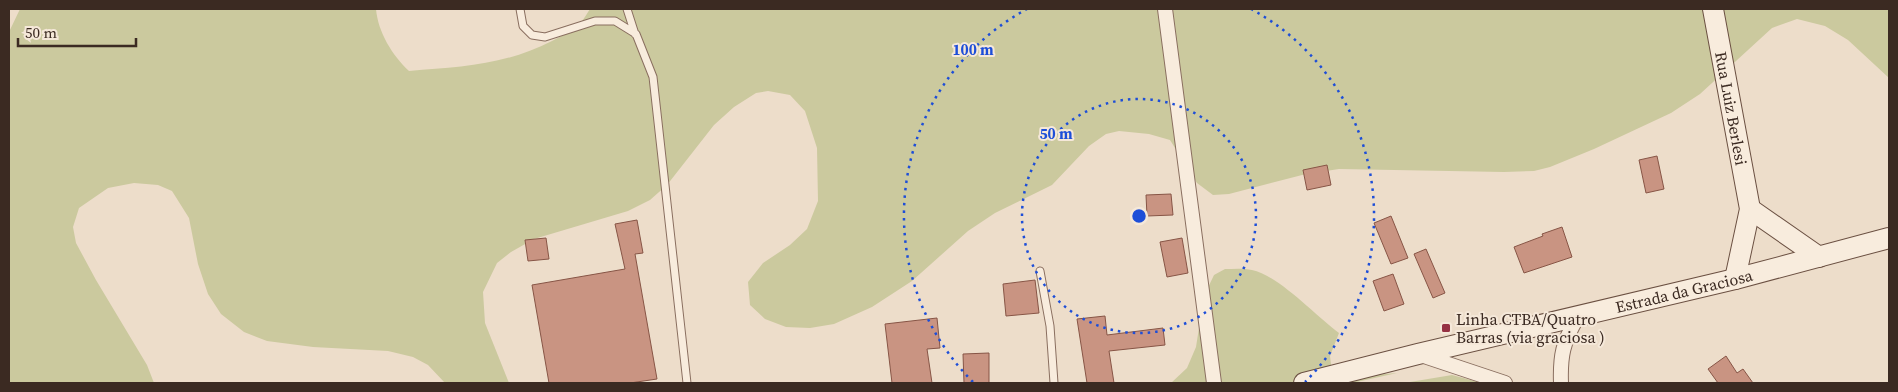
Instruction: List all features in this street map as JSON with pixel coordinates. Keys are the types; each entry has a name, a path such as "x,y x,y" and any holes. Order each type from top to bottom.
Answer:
{"main road":[{"name":"Rua Luiz Berlesi","path":"1713,9 1750,209 1735,279"},
{"path":"1750,209 1819,257"},
{"name":"Estrada da Graciosa","path":"1304,383 1735,279 1889,238"}],"street":[{"path":"1165,9 1214,383"},
{"path":"1561,383 1563,347 1577,318"},
{"path":"1418,354 1505,383"}],"lane":[{"path":"520,9 523,26 532,35 545,37 595,21 615,21 636,34"},
{"path":"627,9 653,76 687,383"},
{"path":"1040,271 1050,326 1054,383"}],"shaded area":[{"path":"20,9 376,9 377,18 387,43 409,71 482,64 517,55 568,33 584,19 590,9 1889,9 1889,78 1848,40 1825,26 1797,19 1772,28 1700,94 1671,113 1550,167 1534,171 1504,172 1339,169 1306,174 1229,194 1213,195 1197,183 1170,140 1149,134 1119,131 1106,134 1089,146 1052,185 995,213 968,231 912,281 872,307 834,324 810,328 786,327 765,319 750,305 748,282 763,263 790,245 807,229 818,201 817,148 805,111 790,95 768,91 756,93 734,107 714,125 667,185 650,200 628,211 534,239 511,252 497,263 483,292 485,323 509,383 445,383 428,365 413,357 388,351 313,347 267,341 244,332 221,314 208,294 198,264 189,218 172,191 158,185 134,183 108,188 79,208 73,227 76,243 147,365 154,383 9,383 9,32"},
{"path":"1225,269 1252,270 1262,273 1297,297 1339,333 1330,356 1332,373 1340,378 1397,373 1352,383 1171,383 1187,368 1196,347 1204,296 1214,275"},
{"path":"1452,375 1482,383 1404,383"}],"building":[{"path":"1657,156 1664,189 1646,193 1639,160"},
{"path":"1327,165 1331,185 1307,190 1303,170"},
{"path":"1171,194 1173,215 1147,216 1146,195"},
{"path":"1391,216 1408,258 1391,264 1374,223"},
{"path":"637,220 643,253 635,254 657,379 630,383 549,383 532,285 625,269 615,224"},
{"path":"1562,227 1572,257 1524,273 1514,247"},
{"path":"546,238 549,259 528,261 525,240"},
{"path":"1182,238 1188,273 1167,277 1160,242"},
{"path":"1426,249 1445,293 1433,298 1414,254"},
{"path":"1393,274 1404,304 1384,311 1373,281"},
{"path":"1035,280 1039,313 1006,316 1003,284"},
{"path":"1105,316 1107,335 1163,328 1165,345 1109,351 1114,383 1087,383 1077,319"},
{"path":"937,318 940,348 927,349 932,383 892,383 885,324"},
{"path":"989,353 989,383 964,383 963,354"},
{"path":"1726,356 1737,373 1743,369 1753,383 1718,383 1708,369"}],"place":[{"name":"Linha CTBA/Quatro Barras (via graciosa )","path":"1446,328"}]}
